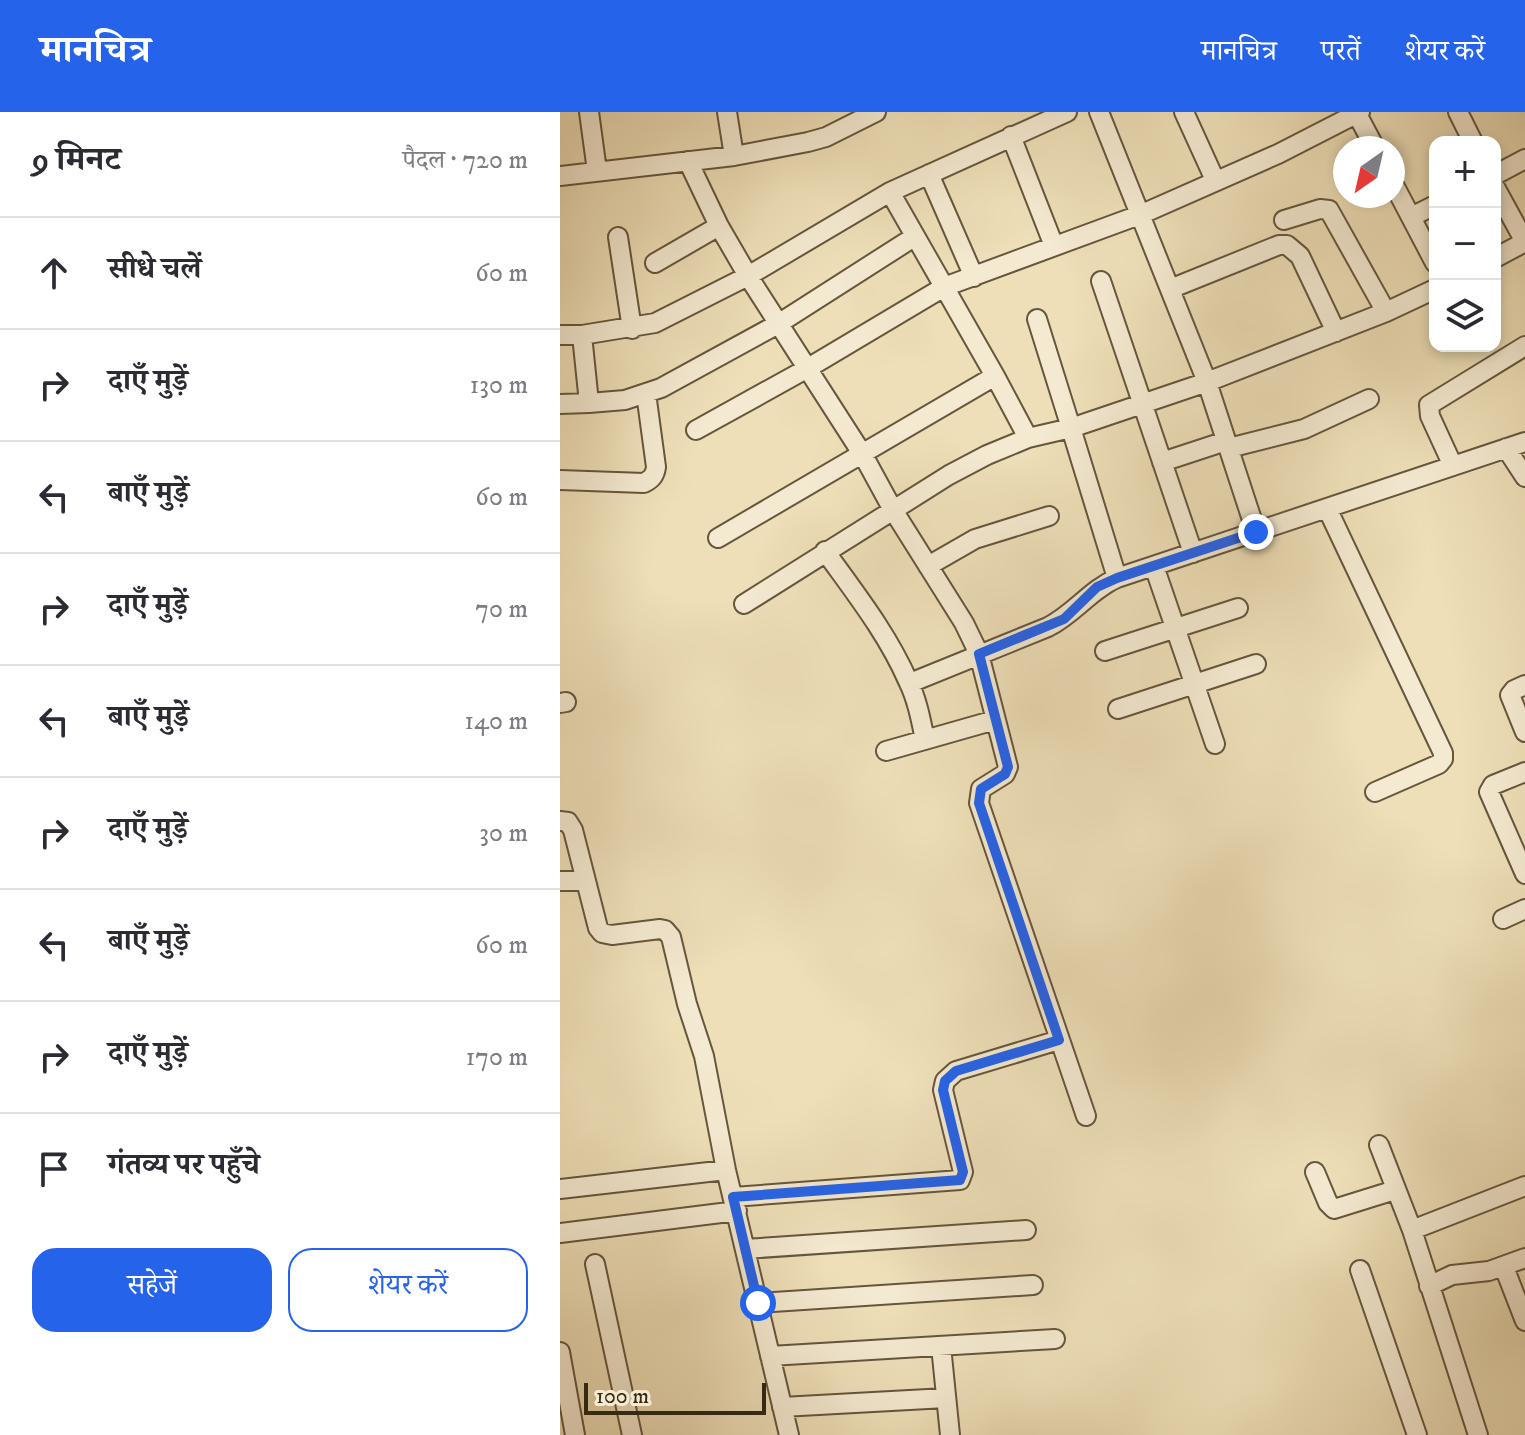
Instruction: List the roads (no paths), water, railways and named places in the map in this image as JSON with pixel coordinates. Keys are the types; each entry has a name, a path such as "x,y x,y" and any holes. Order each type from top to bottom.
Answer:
{"street":[{"path":"589,112 597,171"},
{"path":"727,112 734,156"},
{"path":"560,176 734,156 826,137 874,112"},
{"path":"560,335 632,329 655,323 748,276 890,192 1067,112"},
{"path":"1099,112 1207,382 1256,532"},
{"path":"1184,112 1215,180"},
{"path":"1458,112 1470,136"},
{"path":"696,430 944,287 1142,214 1278,154 1358,113 1369,136"},
{"path":"1011,136 1054,246"},
{"path":"1501,172 1525,159"},
{"path":"688,161 719,226 748,276 863,455 893,510 964,623 979,654 1008,767 1005,774 981,789 979,803 1086,1116"},
{"path":"929,174 974,277"},
{"path":"890,192 1028,438"},
{"path":"1501,198 1525,242 1501,255"},
{"path":"1405,206 1429,252"},
{"path":"1411,217 1429,208"},
{"path":"1284,220 1320,209 1329,210 1386,312"},
{"path":"655,263 719,226"},
{"path":"618,237 632,329"},
{"path":"560,404 625,400 646,393 778,324 914,237"},
{"path":"1170,289 1279,245 1287,245 1300,256 1336,332"},
{"path":"1101,281 1193,553"},
{"path":"744,604 825,551 987,455 1028,438 1143,406 1336,332 1429,292"},
{"path":"1037,319 1117,578"},
{"path":"582,335 589,403"},
{"path":"1453,466 1430,416 1429,405 1525,346"},
{"path":"718,538 995,376"},
{"path":"560,480 644,483 650,480 656,467 646,393"},
{"path":"1162,462 1304,429 1369,399"},
{"path":"910,683 1064,619 1097,587 1117,578 1525,442"},
{"path":"1506,448 1525,477"},
{"path":"1327,508 1443,753 1439,764 1375,792"},
{"path":"928,566 975,539 1049,516"},
{"path":"825,551 871,614 910,683 925,740"},
{"path":"1154,566 1215,744"},
{"path":"1105,651 1238,608"},
{"path":"1118,709 1256,664"},
{"path":"1525,685 1511,692 1510,699 1525,732"},
{"path":"886,751 995,720"},
{"path":"1525,772 1493,785 1489,792 1525,874"},
{"path":"560,821 568,822 573,830 584,881 602,933 612,935 660,929 671,937 687,1004 704,1056 726,1170 789,1435"},
{"path":"560,881 584,881"},
{"path":"1503,919 1525,909"},
{"path":"560,1233 735,1204 960,1180 963,1172 943,1090 945,1081 956,1071 1059,1040"},
{"path":"1379,1145 1412,1230 1478,1435"},
{"path":"560,1189 726,1170"},
{"path":"1315,1172 1328,1203 1334,1209 1395,1190"},
{"path":"1412,1230 1525,1186"},
{"path":"745,1249 1026,1230"},
{"path":"1429,1286 1452,1275 1479,1273 1525,1258"},
{"path":"595,1264 632,1435"},
{"path":"1504,1267 1525,1321"},
{"path":"1360,1270 1417,1435"},
{"path":"758,1303 1033,1285"},
{"path":"770,1356 1055,1339"},
{"path":"941,1346 950,1435"},
{"path":"560,1352 575,1435"},
{"path":"782,1407 946,1398"}]}
